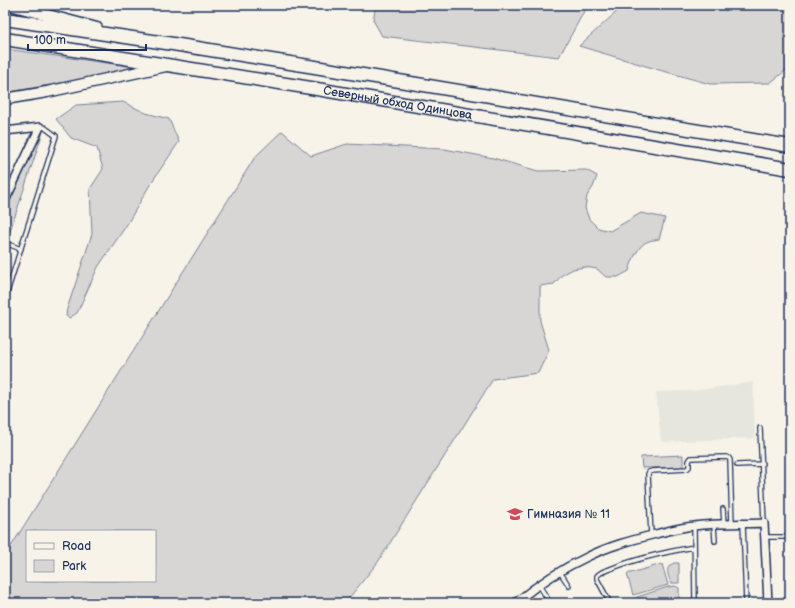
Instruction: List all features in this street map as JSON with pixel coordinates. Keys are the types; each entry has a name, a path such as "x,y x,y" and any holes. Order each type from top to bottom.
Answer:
{"highway":[{"name":"Северный обход Одинцова","path":"5,19 315,67 790,146"},
{"name":"Северный обход Одинцова","path":"5,39 311,88 790,169"}],"main road":[{"path":"10,5 135,38"},
{"path":"5,99 47,92 170,66"}],"street":[{"path":"5,131 40,127"},
{"path":"5,201 40,127"},
{"path":"515,603 570,565 587,556 608,548 651,535 694,526 764,523 768,603"}],"lane":[{"path":"5,299 56,136 44,127 40,127"},
{"path":"5,244 21,249"},
{"path":"760,428 764,523"},
{"path":"651,535 649,472 687,469 691,458 729,458 732,524"},
{"path":"737,465 762,464"},
{"path":"723,509 724,524"},
{"path":"714,524 715,541"},
{"path":"743,524 746,603"},
{"path":"694,526 695,603"},
{"path":"765,537 790,537"},
{"path":"610,603 597,579 599,573 645,557 694,547"},
{"path":"560,572 569,586"},
{"path":"540,585 550,603"}],"shaded area":[{"path":"753,382 755,438 661,442 656,392 692,391"}],"green space":[{"path":"376,5 589,5 587,6 559,57 382,36 373,20"},
{"path":"624,5 790,5 790,67 770,83 710,84 579,46"},
{"path":"5,49 143,68 5,93"},
{"path":"123,102 146,113 169,119 179,142 151,183 126,226 98,267 77,313 69,318 66,316 67,309 92,234 90,189 103,169 97,148 71,138 56,119 76,105"},
{"path":"282,131 311,156 347,144 444,149 493,158 538,171 586,170 597,176 593,187 587,196 585,208 589,219 598,228 610,231 641,213 665,218 659,239 645,243 639,249 629,271 618,277 606,277 597,269 585,267 573,269 562,275 554,284 540,286 540,321 549,350 538,373 493,379 378,562 345,603 5,603 5,556 255,157"},
{"path":"43,132 8,237 5,237 5,207 30,135"},
{"path":"683,455 683,467 642,468 641,457"},
{"path":"674,563 679,563 679,583 671,583 668,574 669,567"},
{"path":"662,564 668,585 633,595 627,574"},
{"path":"675,586 679,588 679,603 637,603 637,597"}],"place":[{"name":"Гимназия № 11","path":"515,514"}]}
